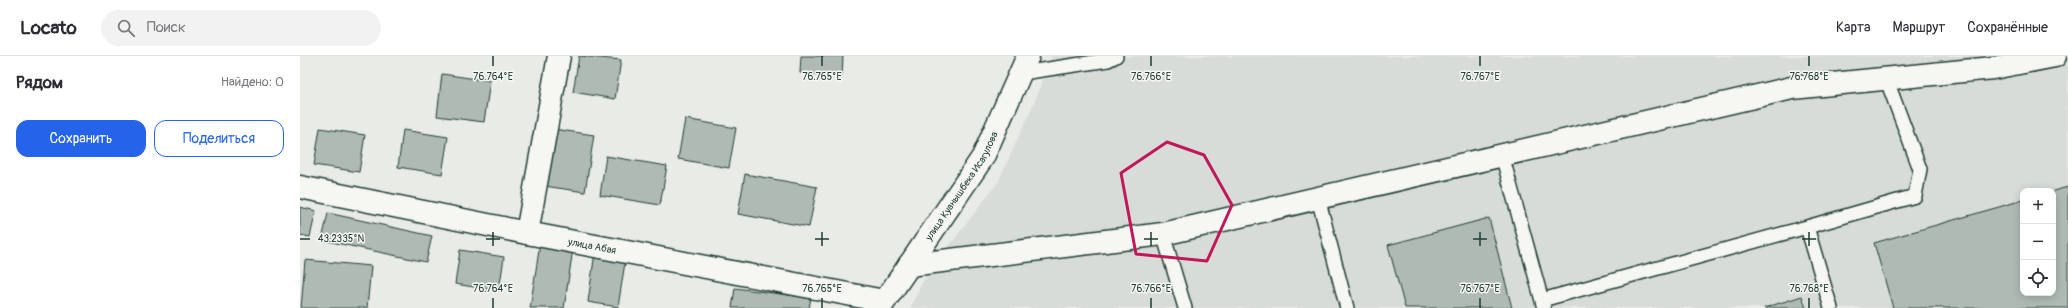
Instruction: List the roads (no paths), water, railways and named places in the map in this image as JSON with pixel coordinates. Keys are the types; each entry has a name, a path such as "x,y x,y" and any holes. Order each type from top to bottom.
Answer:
{"street":[{"path":"526,233 559,56"},
{"path":"909,265 1163,234 1792,88 1993,68 2055,56"},
{"name":"улица Куанышбека Исагулова","path":"882,305 983,157 1025,64"},
{"name":"улица Абая","path":"300,187 882,305"}],"lane":[{"path":"1025,64 1108,60 1116,56"},
{"path":"1502,155 1543,304 1915,196 1920,169 1886,78"},
{"path":"1318,198 1347,308"},
{"path":"1807,227 1832,308"},
{"path":"1163,234 1185,308"}]}
